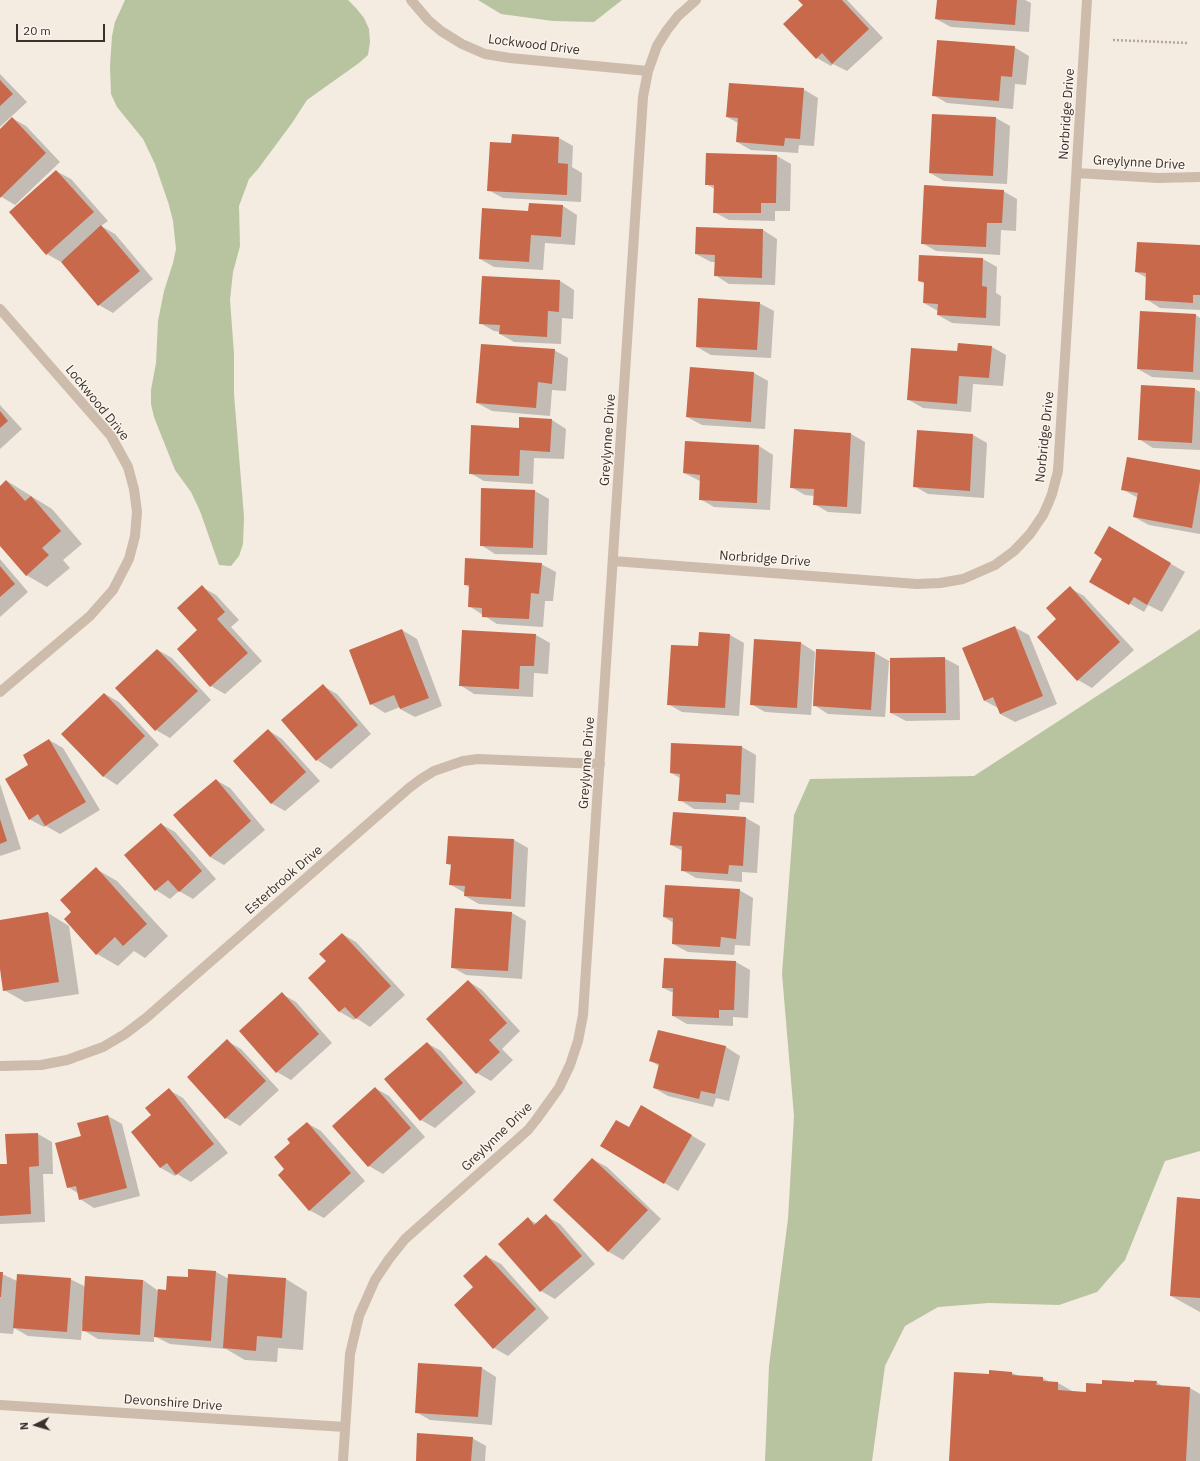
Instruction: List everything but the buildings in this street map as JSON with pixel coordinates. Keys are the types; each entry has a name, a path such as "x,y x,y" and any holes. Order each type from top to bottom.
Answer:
{"street":[{"name":"Lockwood Drive","path":"411,0 428,20 441,31 462,44 485,54 510,58 648,71"},
{"name":"Greylynne Drive","path":"343,1461 348,1367 352,1341 363,1304 374,1280 406,1239 528,1130 559,1088 570,1065 578,1040 583,1015 643,97 648,71 657,46 678,16 696,0"},
{"name":"Norbridge Drive","path":"613,561 928,584 952,582 974,575 995,565 1014,551 1030,534 1043,515 1052,494 1058,471 1087,0"},
{"name":"Greylynne Drive","path":"1076,173 1173,178 1200,177"},
{"name":"Lockwood Drive","path":"0,309 111,436 128,467 134,489 137,512 135,536 129,559 113,590 90,616 0,692"},
{"name":"Esterbrook Drive","path":"0,1066 41,1065 66,1060 103,1047 125,1034 146,1018 409,788 434,771 463,761 478,759 600,764"},
{"name":"Devonshire Drive","path":"0,1405 345,1427"}],"path":[{"path":"1113,40 1188,43"}],"green space":[{"path":"125,0 348,0 364,18 369,29 370,42 368,55 307,100 292,123 249,179 239,206 240,246 233,272 230,300 234,354 234,394 244,517 243,544 239,556 231,566 219,565 200,511 191,492 175,470 154,417 151,404 151,390 156,363 158,321 164,291 176,249 173,221 155,164 143,139 117,107 111,94 110,66 112,36 115,22"},
{"path":"478,0 622,0 594,22 553,21 501,14"},
{"path":"1200,629 1200,1151 1165,1161 1125,1260 1097,1292 1059,1305 989,1303 938,1307 905,1326 885,1366 872,1461 765,1461 769,1366 788,1219 794,1116 782,974 794,815 810,779 974,776"}]}
